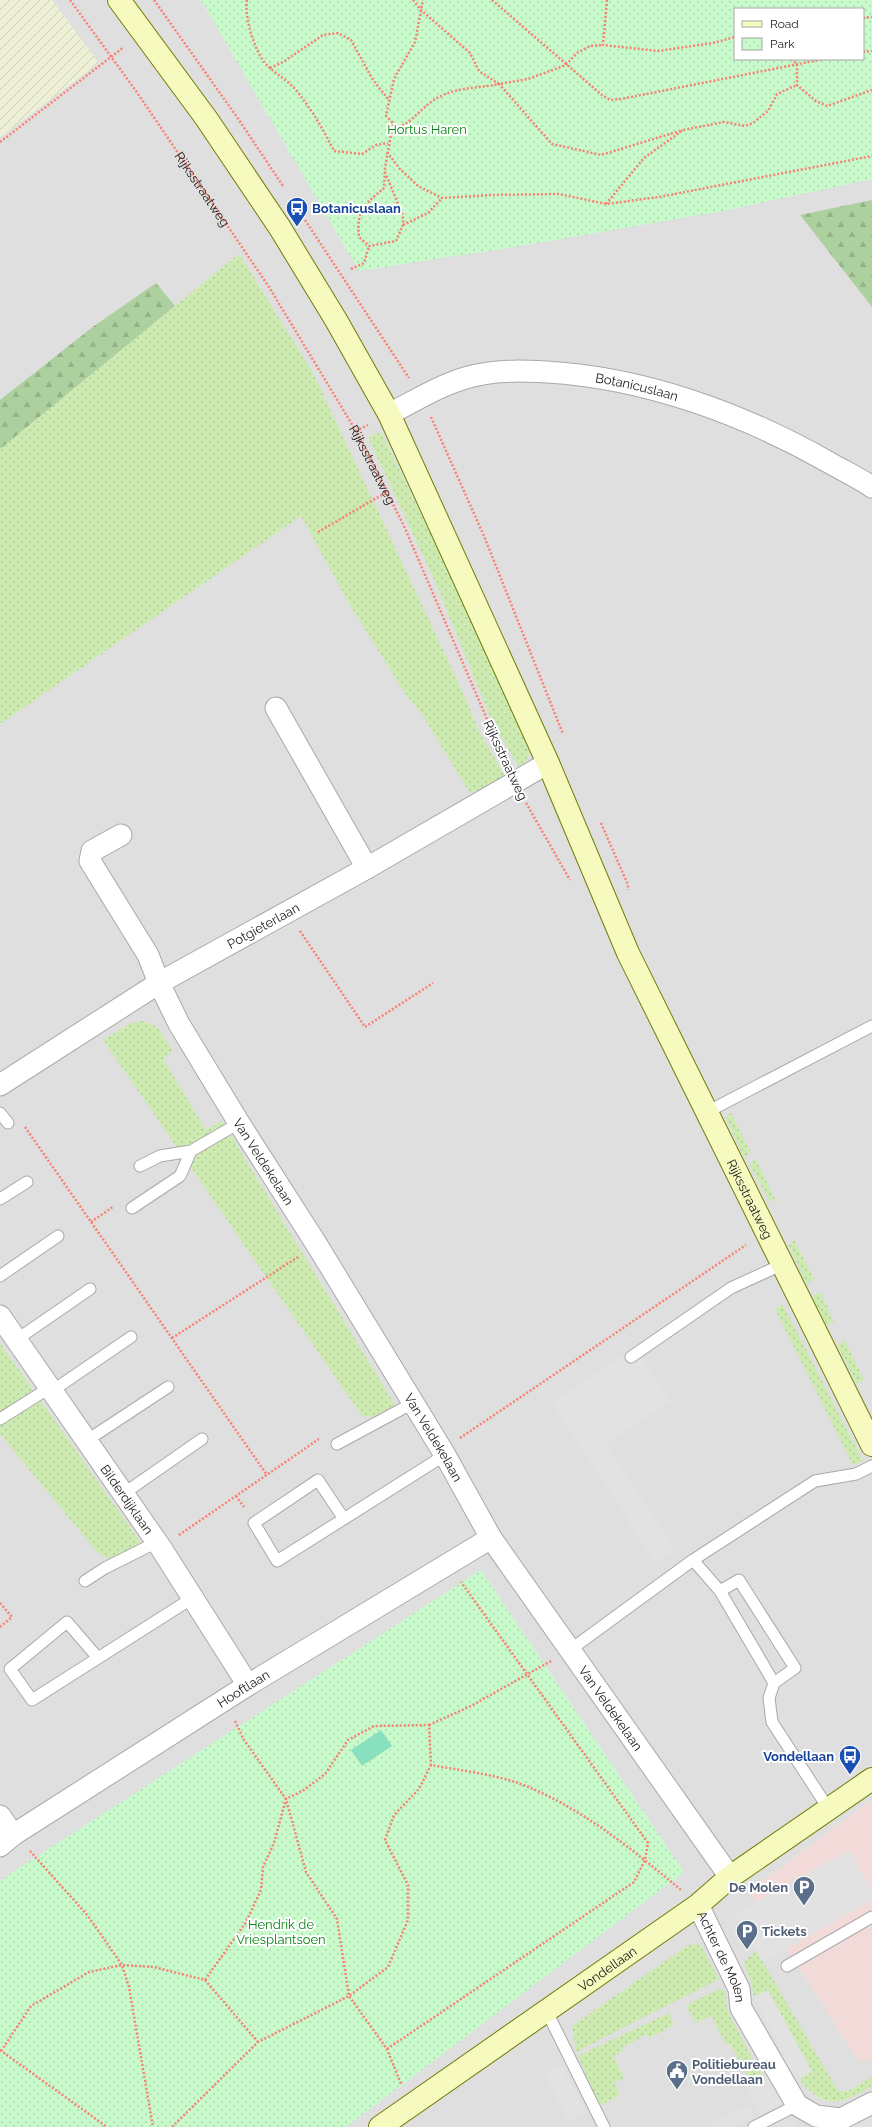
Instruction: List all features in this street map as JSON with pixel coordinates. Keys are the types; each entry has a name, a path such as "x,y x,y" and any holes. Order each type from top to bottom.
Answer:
{"main road":[{"name":"Rijksstraatweg","path":"120,0 206,118 280,228 336,320 389,414 548,763 628,952 766,1231 781,1265 872,1445"},
{"name":"Vondellaan","path":"380,2127 698,1905 730,1877 872,1779"}],"street":[{"name":"Botanicuslaan","path":"389,414 451,383 483,374 508,371 564,373 593,377 667,394 711,407 753,424 809,451 872,487"},
{"path":"276,708 367,868"},
{"name":"Potgieterlaan","path":"0,1085 159,983 367,868 548,763"},
{"path":"121,835 92,851 90,861 148,955 159,983"},
{"name":"Van Veldekelaan","path":"159,983 179,1024 239,1123 317,1245 413,1403 491,1538 730,1877"},
{"name":"Bilderdijklaan","path":"0,1316 194,1597 248,1685"},
{"name":"Hooftlaan","path":"7,1841 248,1685 491,1538"},
{"path":"0,1816 7,1841"},
{"name":"Achter de Molen","path":"698,1905 739,1989 741,2008 797,2104 816,2116 841,2119 872,2103"}],"lane":[{"path":"707,1112 872,1026"},
{"path":"0,1113 8,1123"},
{"path":"140,1166 160,1156 191,1151 239,1123"},
{"path":"132,1208 180,1176 191,1151"},
{"path":"0,1199 27,1182"},
{"path":"0,1276 58,1236"},
{"path":"631,1357 731,1288 781,1265"},
{"path":"16,1340 90,1289"},
{"path":"0,1419 51,1389 131,1337"},
{"path":"86,1441 168,1387"},
{"path":"337,1444 413,1403"},
{"path":"123,1494 202,1439"},
{"path":"344,1520 318,1480 254,1523 277,1560 344,1520 443,1453"},
{"path":"570,1650 693,1560 815,1481 856,1474 872,1466"},
{"path":"85,1582 106,1568 159,1545"},
{"path":"693,1560 720,1591 774,1683"},
{"path":"720,1591 739,1580 795,1668 774,1683 769,1698 772,1722 828,1808"},
{"path":"98,1658 66,1622 10,1668 32,1700 194,1597"},
{"path":"786,1966 872,1917"},
{"path":"546,2010 604,2127"},
{"path":"754,2127 797,2104"}],"path":[{"name":"Rijksstraatweg","path":"70,0 111,57 269,287 356,431 404,526 515,783 571,883"},
{"path":"247,0 246,8 248,27 266,64 294,89 321,125 334,151 362,154 376,145 388,143"},
{"path":"412,0 470,54 479,71 499,84 552,144 600,155 683,130 724,122 745,126 753,123 768,111 777,94 797,86"},
{"path":"369,246 359,237 358,224 364,205 384,188 388,143 393,123 386,116 389,101 394,79 415,42 423,0"},
{"path":"492,0 566,65 610,100 819,60"},
{"path":"603,45 607,0"},
{"path":"0,142 144,32"},
{"path":"270,68 283,62 323,35 338,33 351,40 373,80 389,101"},
{"path":"391,130 407,123 425,106 442,95 460,90 528,78 566,65 577,53 590,46 603,45 658,51 712,43 734,37"},
{"path":"793,60 797,64 797,86"},
{"path":"797,86 816,101 828,106 872,90"},
{"path":"606,204 644,158 683,130"},
{"path":"387,152 400,169 418,186 442,198 492,195 559,194 606,204 659,197 872,156"},
{"path":"369,246 396,241 404,225 403,216 385,172"},
{"path":"404,225 428,213 442,198"},
{"path":"351,269 364,263 369,246"},
{"path":"422,398 484,536 564,738"},
{"path":"318,532 387,492"},
{"path":"601,822 628,885 628,893"},
{"path":"287,913 365,1027 433,982"},
{"path":"23,1124 267,1475"},
{"path":"443,1453 766,1231"},
{"path":"172,1338 317,1245"},
{"path":"159,1545 267,1475 325,1435"},
{"path":"387,2049 634,1882 645,1860 648,1843 448,1564"},
{"path":"0,1603 12,1617 0,1627"},
{"path":"205,1980 246,1922 261,1890 263,1867 274,1843 286,1799 304,1790 325,1774 348,1740 374,1726 429,1725 471,1706 570,1650"},
{"path":"225,1700 244,1740 286,1799 306,1872 337,1919 349,1996 387,2049 409,2106"},
{"path":"172,2127 258,2042 349,1996 388,1967 408,1920 408,1885 385,1840 394,1815 420,1789 431,1765 429,1725"},
{"path":"431,1765 517,1783 572,1808 645,1860 698,1905"},
{"path":"7,1841 42,1863 83,1910 122,1965 129,1987 153,2127"},
{"path":"107,2127 0,2050 32,2006 89,1972 122,1965 154,1967 205,1980 258,2042"}],"shaded area":[{"path":"29,0 872,0 872,1800 749,1891 860,2062 872,2059 872,2127 0,2127 0,114"},
{"path":"633,1348 671,1400 606,1444 675,1549 655,1562 552,1403"},
{"path":"872,1800 872,2059 860,2062 749,1891"},
{"name":"De Molen","path":"849,1850 872,1890 872,1900 763,1962 735,1914"},
{"path":"768,1990 812,2072 796,2080 754,1997"},
{"path":"561,2065 586,2113 569,2121 544,2073"},
{"path":"767,2075 783,2103 761,2114 746,2087"},
{"path":"749,2105 755,2116 732,2127 704,2127"},
{"path":"872,2115 872,2127 849,2127"},
{"path":"790,2116 796,2127 772,2127"}],"green space":[{"path":"0,0 52,0 99,63 0,137"},
{"name":"Hortus Haren","path":"201,0 872,0 872,179 718,212 507,248 359,271"},
{"path":"872,200 872,307 800,215"},
{"path":"239,254 313,373 466,699 477,728 507,779 470,793 421,713 406,695 348,602 301,516 0,724 0,449"},
{"path":"156,283 175,306 0,449 0,400 94,326"},
{"path":"381,432 446,565 530,752 524,767 520,769 492,721 434,579 368,437"},
{"path":"143,1021 157,1027 173,1051 163,1059 206,1130 222,1121 395,1405 373,1417 362,1416 103,1040 131,1023"},
{"path":"731,1113 751,1153 744,1157 726,1117"},
{"path":"756,1159 776,1202 769,1200 749,1164"},
{"path":"794,1240 814,1279 807,1284 789,1245"},
{"path":"820,1292 834,1322 826,1325 812,1297"},
{"path":"783,1305 863,1461 853,1465 775,1309"},
{"path":"845,1341 864,1380 857,1384 837,1345"},
{"path":"0,1343 141,1543 118,1557 106,1558 97,1552 0,1434"},
{"name":"Hendrik de Vriesplantsoen","path":"481,1570 684,1872 346,2127 0,2127 0,1882 13,1872"},
{"path":"381,1730 392,1746 362,1766 351,1750"},
{"path":"695,1944 701,1946 719,1979 576,2052 572,2027 687,1946"},
{"path":"756,1950 838,2091 848,2091 872,2077 872,2086 852,2097 835,2102 827,2101 819,2097 810,2091 801,2081 802,2077 812,2072 768,1990 754,1997 744,1963"},
{"path":"720,1989 725,1991 727,2010 763,2078 752,2084 730,2043 726,2045 711,2016 696,2023 687,2008 690,2003"},
{"path":"669,2013 674,2025 649,2038 647,2034 622,2048 623,2051 613,2056 624,2078 614,2083 620,2095 599,2106 578,2056"}],"place":[{"name":"Botanicuslaan","path":"297,228"},
{"name":"Vondellaan","path":"850,1776"},
{"name":"De Molen","path":"804,1906"},
{"name":"Tickets","path":"747,1950"},
{"name":"Politiebureau Vondellaan","path":"677,2090"}]}
